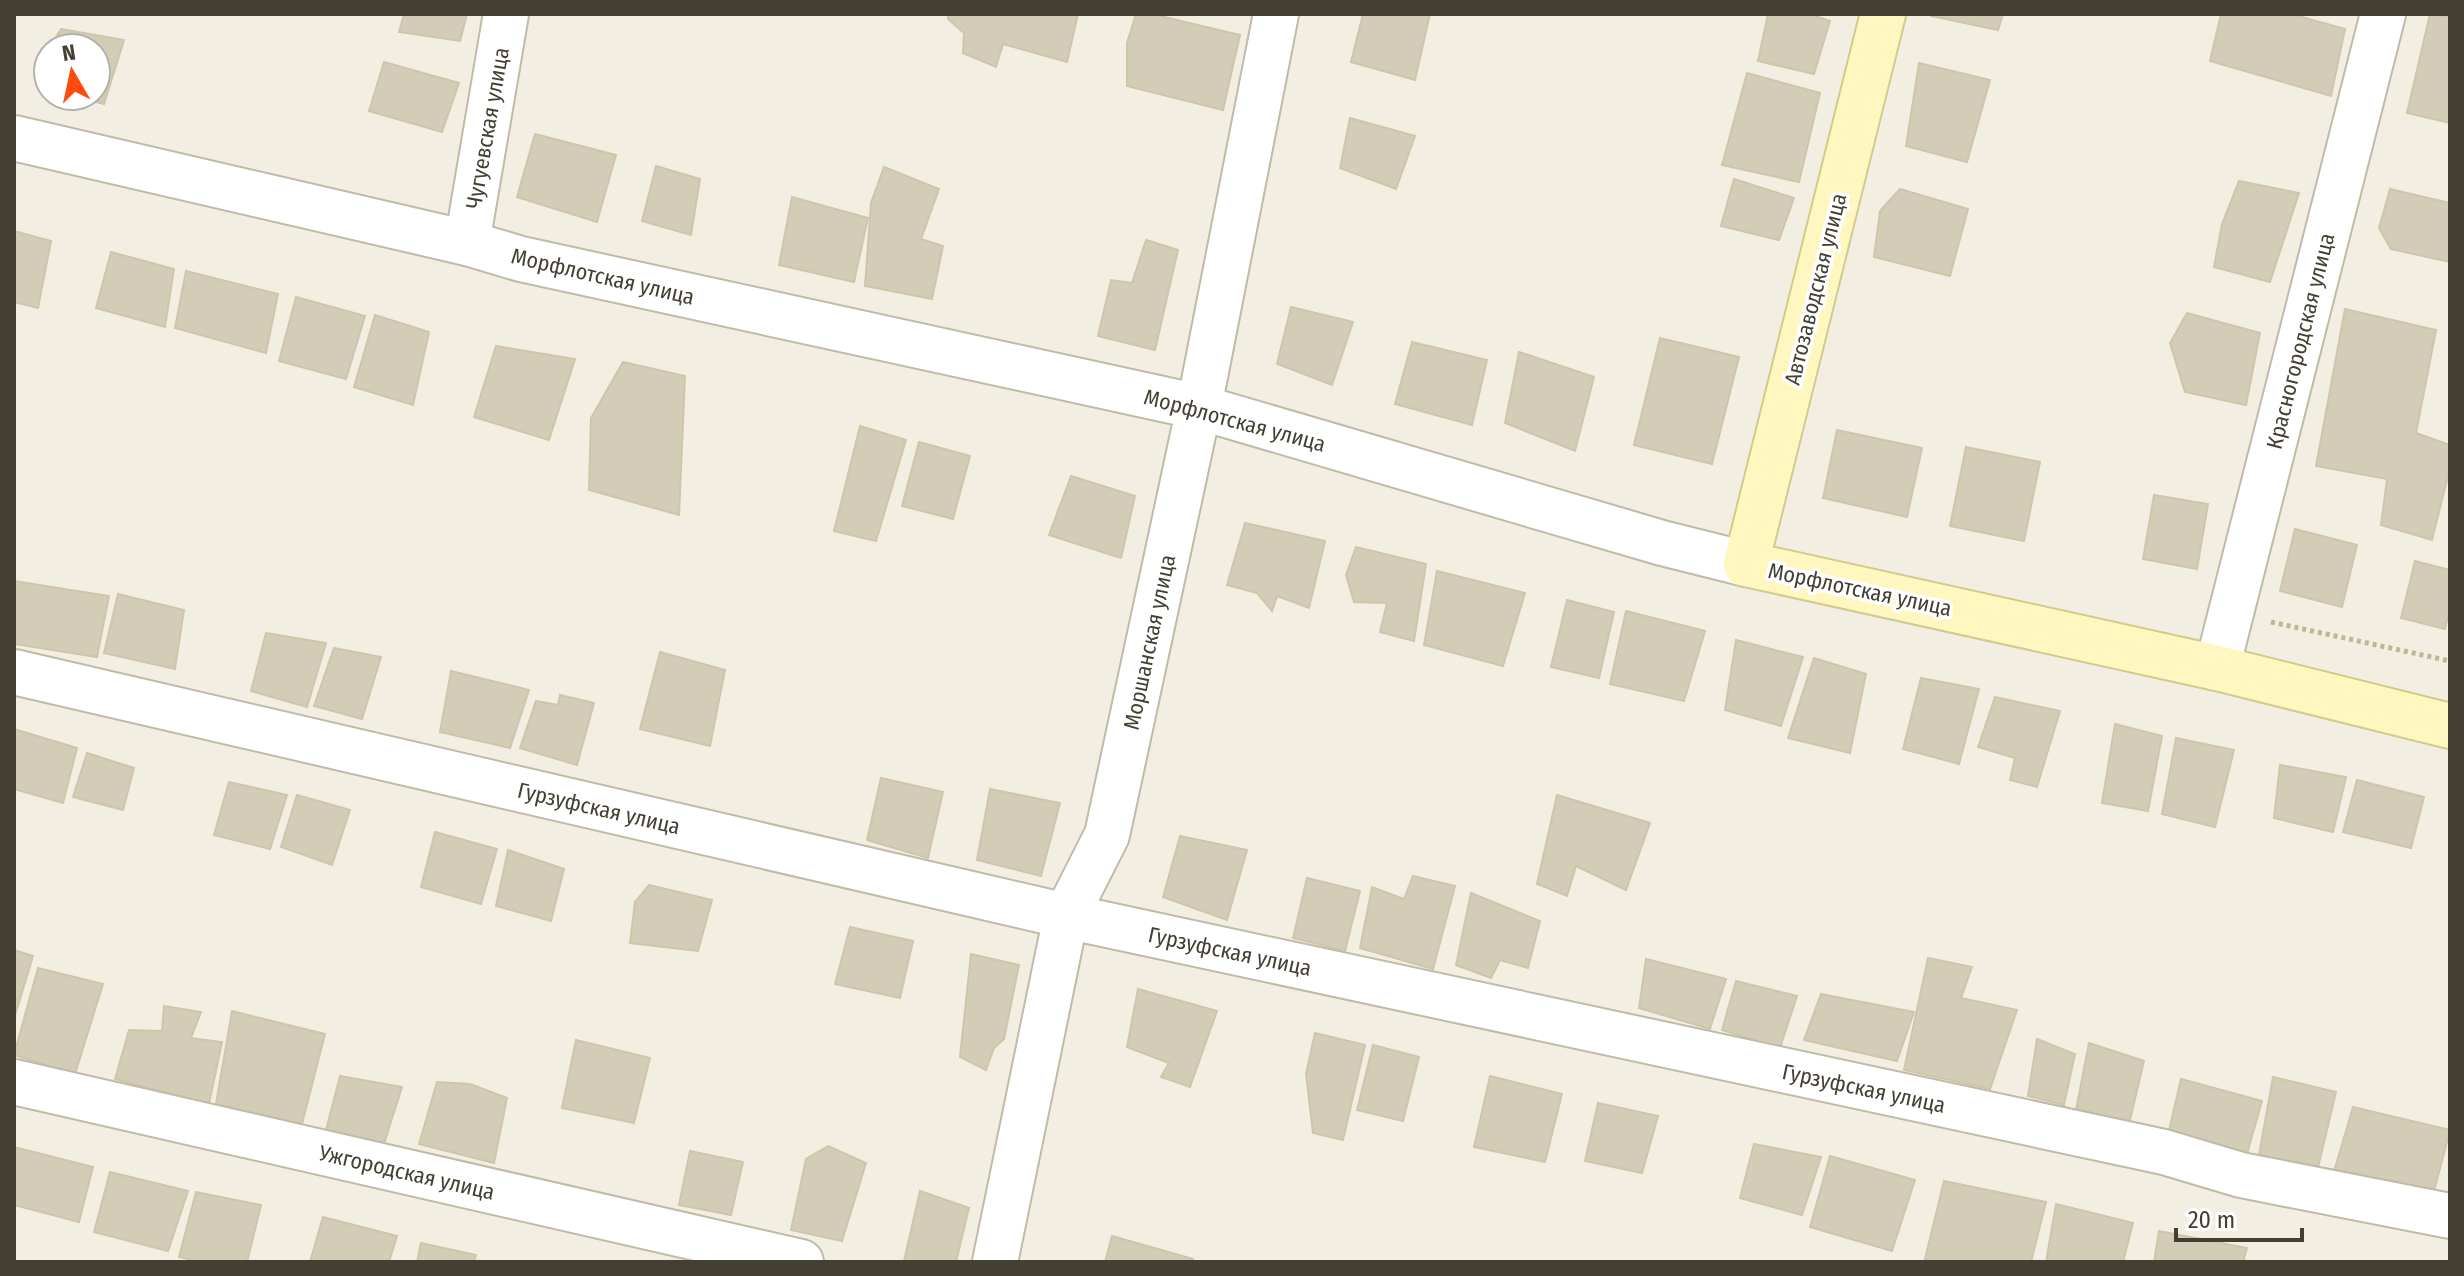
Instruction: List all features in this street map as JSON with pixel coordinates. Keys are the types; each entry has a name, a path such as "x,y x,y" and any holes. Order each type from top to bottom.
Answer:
{"street":[{"name":"Чугуевская улица","path":"467,243 506,14"},
{"name":"Моршанская улица","path":"995,1262 1066,916 1107,835 1199,407 1276,14"},
{"name":"Автозаводская улица","path":"1746,564 1883,14"},
{"name":"Красногородская улица","path":"2217,668 2383,14"},
{"name":"Морфлотская улица","path":"14,138 467,243 521,259 1199,407 1662,543 2217,668 2450,726"},
{"name":"Гурзуфская улица","path":"14,672 1066,916 2148,1149 2241,1175 2450,1216"},
{"name":"Ужгородская улица","path":"14,1082 801,1262"}],"path":[{"path":"2232,613 2450,661"}],"building":[{"path":"404,14 467,14 460,41 399,32"},
{"path":"948,14 1078,14 1067,62 1003,44 996,67 963,53 964,33 948,19"},
{"path":"1136,14 1152,14 1240,35 1223,110 1127,86 1127,43"},
{"path":"1363,14 1430,14 1415,80 1351,62"},
{"path":"1768,14 1809,14 1830,21 1814,74 1758,61"},
{"path":"1931,14 2003,14 1998,30"},
{"path":"2221,14 2291,14 2345,29 2331,96 2210,61"},
{"path":"2430,14 2450,17 2450,123 2407,113"},
{"path":"112,38 124,40 112,78"},
{"path":"384,62 459,83 442,132 369,111"},
{"path":"1919,63 1990,80 1967,162 1906,146"},
{"path":"1747,73 1820,93 1799,182 1722,165"},
{"path":"1350,118 1415,136 1396,189 1340,168"},
{"path":"535,134 616,155 597,222 517,197"},
{"path":"656,166 700,179 691,235 642,221"},
{"path":"884,167 939,189 921,239 943,246 932,299 865,286 871,203"},
{"path":"1734,179 1794,198 1779,240 1721,226"},
{"path":"2239,181 2299,193 2270,282 2214,267 2222,224"},
{"path":"1900,189 1968,209 1950,276 1874,257 1880,211"},
{"path":"2390,189 2450,203 2450,262 2391,249 2379,228"},
{"path":"792,197 868,218 854,282 779,265"},
{"path":"14,231 51,241 38,308 14,302"},
{"path":"1146,240 1178,250 1155,350 1098,336 1111,280 1132,283"},
{"path":"111,252 174,269 165,327 96,308"},
{"path":"186,271 278,294 266,353 175,328"},
{"path":"296,297 365,316 346,379 279,361"},
{"path":"1291,307 1353,322 1332,385 1277,364"},
{"path":"2345,309 2436,330 2416,433 2450,445 2450,468 2432,540 2381,525 2387,479 2316,466"},
{"path":"2187,313 2260,333 2246,405 2185,392 2170,343"},
{"path":"375,315 429,332 413,405 354,387"},
{"path":"1660,338 1739,357 1712,464 1634,445"},
{"path":"1412,342 1487,360 1472,425 1395,404"},
{"path":"496,346 575,359 549,440 474,417"},
{"path":"1519,352 1594,377 1575,451 1505,423"},
{"path":"623,362 685,376 679,515 589,490 591,418"},
{"path":"860,426 906,440 876,541 834,531"},
{"path":"1837,430 1922,448 1907,517 1823,498"},
{"path":"919,442 970,456 953,519 902,506"},
{"path":"1966,447 2040,462 2024,541 1950,526"},
{"path":"1071,476 1135,496 1121,558 1049,535"},
{"path":"2154,495 2208,504 2197,569 2143,559"},
{"path":"1245,523 1325,541 1309,608 1277,596 1272,611 1257,593 1227,585"},
{"path":"2295,529 2357,545 2342,607 2280,591"},
{"path":"1356,547 1426,564 1414,641 1380,632 1387,603 1354,602 1346,575"},
{"path":"2415,561 2450,570 2450,608 2445,629 2401,618"},
{"path":"1437,571 1525,593 1503,666 1424,645"},
{"path":"14,581 109,596 97,657 14,644"},
{"path":"118,594 184,610 175,669 104,653"},
{"path":"1567,600 1614,612 1599,678 1551,667"},
{"path":"1626,611 1705,631 1684,701 1610,684"},
{"path":"266,633 326,643 307,707 251,691"},
{"path":"1736,640 1803,657 1781,726 1725,710"},
{"path":"334,648 381,657 362,719 314,706"},
{"path":"660,652 725,670 710,746 640,729"},
{"path":"1814,658 1866,674 1850,753 1788,738"},
{"path":"451,671 529,690 510,748 440,732"},
{"path":"1921,678 1979,689 1959,764 1903,749"},
{"path":"560,695 594,703 577,765 520,748 536,701 558,705"},
{"path":"1995,697 2060,711 2037,787 2010,780 2015,758 1978,747"},
{"path":"2115,724 2162,736 2148,811 2102,803"},
{"path":"14,729 77,748 63,803 14,789"},
{"path":"2176,738 2234,750 2215,827 2162,814"},
{"path":"87,753 134,768 123,810 73,797"},
{"path":"2280,765 2346,777 2333,832 2274,818"},
{"path":"881,778 943,792 928,858 867,840"},
{"path":"2357,780 2424,797 2411,848 2343,832"},
{"path":"229,782 287,795 270,849 214,835"},
{"path":"990,789 1060,803 1041,876 977,860"},
{"path":"297,795 350,810 332,865 281,847"},
{"path":"1557,795 1650,823 1626,890 1576,866 1567,896 1537,884"},
{"path":"435,832 497,849 481,904 421,887"},
{"path":"1180,836 1247,850 1227,920 1163,897"},
{"path":"508,850 564,869 551,921 496,906"},
{"path":"1413,876 1455,886 1433,969 1360,948 1372,887 1404,899"},
{"path":"1307,878 1360,891 1345,951 1293,938"},
{"path":"649,885 712,900 698,951 630,943 635,902"},
{"path":"1471,893 1540,921 1528,968 1500,960 1491,978 1456,965"},
{"path":"850,927 913,941 900,998 835,984"},
{"path":"14,950 33,956 14,1019"},
{"path":"971,954 1019,965 1004,1039 994,1048 986,1070 960,1057"},
{"path":"1928,958 1972,967 1961,998 2017,1010 1990,1089 1904,1070"},
{"path":"1646,959 1726,979 1710,1029 1639,1008"},
{"path":"38,968 103,984 75,1074 14,1055"},
{"path":"1736,981 1797,996 1780,1048 1722,1030"},
{"path":"1138,989 1217,1011 1190,1087 1161,1077 1169,1063 1127,1047"},
{"path":"1821,994 1914,1012 1897,1061 1804,1040"},
{"path":"164,1006 201,1012 191,1038 222,1042 209,1104 115,1079 129,1030 162,1031"},
{"path":"232,1011 325,1034 302,1124 216,1104"},
{"path":"1315,1033 1365,1045 1343,1140 1313,1133 1306,1074"},
{"path":"2037,1039 2075,1054 2064,1105 2028,1096"},
{"path":"576,1040 650,1058 634,1123 562,1108"},
{"path":"2089,1043 2144,1061 2129,1124 2076,1110"},
{"path":"1373,1045 1419,1057 1403,1121 1357,1110"},
{"path":"340,1076 402,1087 383,1147 325,1134"},
{"path":"1490,1076 1562,1094 1545,1162 1474,1147"},
{"path":"2273,1077 2336,1092 2317,1172 2259,1155"},
{"path":"2181,1079 2262,1101 2241,1175 2164,1152"},
{"path":"437,1082 470,1084 507,1098 494,1163 419,1144"},
{"path":"1598,1103 1658,1116 1642,1173 1585,1161"},
{"path":"2353,1107 2450,1130 2433,1195 2333,1175"},
{"path":"1754,1144 1821,1157 1802,1215 1740,1198"},
{"path":"828,1146 866,1163 842,1241 791,1230 806,1159"},
{"path":"14,1147 93,1167 79,1222 14,1205"},
{"path":"690,1151 743,1162 731,1215 679,1205"},
{"path":"1830,1156 1915,1180 1892,1251 1810,1227"},
{"path":"110,1172 188,1191 168,1251 94,1232"},
{"path":"1944,1181 2046,1202 2031,1262 1935,1262 1925,1259"},
{"path":"920,1191 969,1208 956,1262 904,1261"},
{"path":"196,1192 261,1205 247,1262 202,1262 179,1257"},
{"path":"2056,1204 2133,1223 2123,1262 2046,1262"},
{"path":"323,1217 397,1236 389,1262 310,1262"},
{"path":"2159,1231 2247,1248 2243,1262 2154,1262"},
{"path":"1112,1236 1193,1259 1192,1262 1105,1262"},
{"path":"421,1243 476,1255 474,1262 417,1262"}]}
